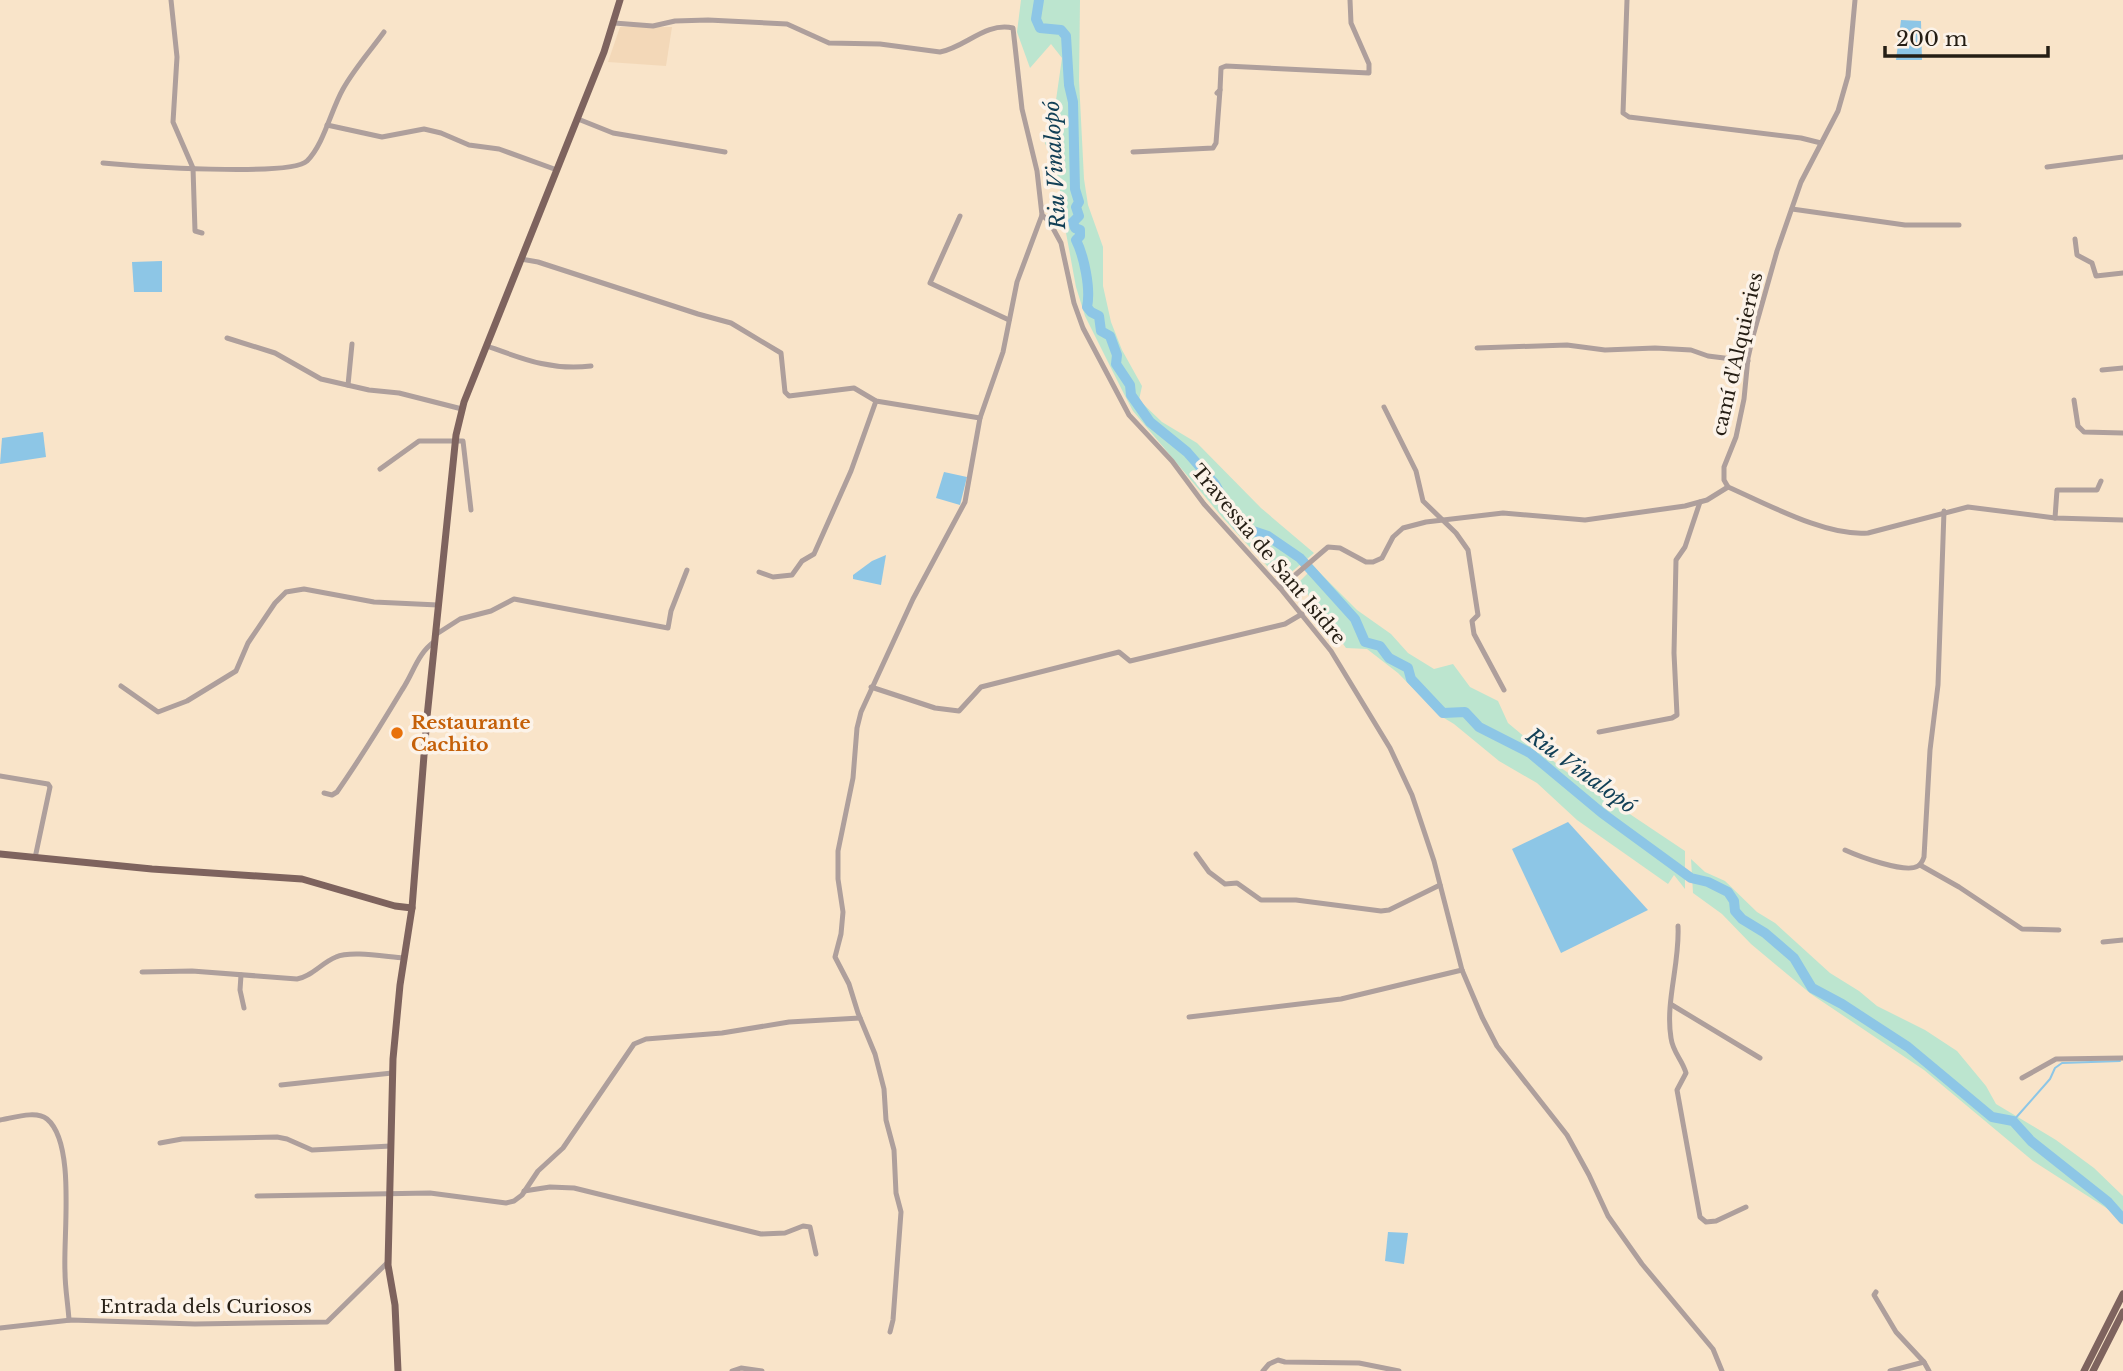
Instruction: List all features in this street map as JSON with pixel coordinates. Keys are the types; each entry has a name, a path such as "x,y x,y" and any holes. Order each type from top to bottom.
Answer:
{"main road":[{"path":"398,1371 388,1262 392,1073 412,908 455,440 462,409 578,118 620,0"},
{"path":"0,854 152,869 302,879 395,906 412,908"},
{"path":"2084,1371 2123,1294"},
{"path":"2093,1371 2123,1312"}],"street":[{"path":"171,0 177,57 173,122 193,167 195,231 202,233"},
{"path":"1133,152 1213,148 1216,143 1219,73 1221,68 1226,66 1369,73 1369,64 1351,23 1350,0"},
{"path":"1627,0 1623,113 1629,117 1821,143"},
{"name":"camí d'Alquieries","path":"1728,487 1724,480 1724,467 1736,437 1748,361 1777,251 1801,182 1838,111 1848,76 1855,0"},
{"name":"Travessia de Sant Isidre","path":"614,23 653,26 708,20 787,24 830,43 880,44 940,52 995,27 1013,28 1023,108 1037,171 1042,215 1049,220 1061,243 1074,303 1083,328 1129,415 1172,461 1205,504 1280,588 1331,651 1390,748 1412,794 1462,970 1497,1046 1567,1135 1608,1216 1642,1264 1713,1349 1722,1371"},
{"path":"103,163 254,170 301,165 308,161 343,88 384,32"},
{"path":"578,118 613,133 726,152"},
{"path":"327,125 382,137 424,129 469,145 499,149 557,170"},
{"path":"2047,167 2123,157"},
{"path":"1792,209 1905,225 1959,225"},
{"path":"890,1332 901,1212 896,1193 896,1163 886,1121 881,1076 849,984 835,957 843,912 837,864 839,837 856,758 857,728 871,687 913,599 965,502 980,418 1003,352 1017,282 1042,215"},
{"path":"960,216 930,283 1009,320"},
{"path":"2075,239 2077,255 2092,262 2096,276 2123,273"},
{"path":"521,259 731,323 781,353 785,392 789,396 854,388 876,401 980,418"},
{"path":"227,338 275,353 321,379 399,393 462,409"},
{"path":"348,385 352,344"},
{"path":"1477,348 1567,345 1605,350 1655,348 1691,350 1708,356 1748,361"},
{"path":"486,346 538,364 570,369 591,366"},
{"path":"2102,370 2123,368"},
{"path":"2074,400 2078,426 2084,432 2123,433"},
{"path":"759,572 773,577 792,575 802,561 814,554 851,471 876,401"},
{"path":"1384,407 1416,471 1423,501 1456,533 1468,550 1478,615 1472,621 1474,634 1504,690"},
{"path":"380,469 419,441 463,441 471,510"},
{"path":"2055,518 2057,490 2097,490 2101,481"},
{"path":"1280,588 1328,547 1366,562 1373,562 1381,558 1393,537 1403,528 1442,520 1503,513 1576,520 1700,502 1728,487 1841,533 1868,533 1968,507 2055,518 2123,520"},
{"path":"1598,732 1677,715 1674,664 1676,560 1685,547 1700,502"},
{"path":"1845,850 1873,862 1913,868 1920,865 1924,857 1930,750 1938,685 1944,512"},
{"path":"324,793 332,795 337,792 411,676 422,650 460,619 491,611 514,599 668,628 671,611 687,570"},
{"path":"121,686 158,712 187,701 236,671 248,643 275,603 293,589 373,602 438,605"},
{"path":"871,687 935,708 958,711 981,687 1119,652 1130,661 1284,624 1302,614"},
{"path":"0,776 48,784 50,787 35,858"},
{"path":"1196,854 1209,872 1224,884 1237,883 1261,900 1296,900 1372,911 1389,910 1440,885"},
{"path":"1920,865 2022,929 2059,930"},
{"path":"1678,926 1670,1034 1674,1052 1683,1061 1686,1073 1677,1090 1700,1217 1706,1222 1716,1221 1746,1207"},
{"path":"2103,942 2123,940"},
{"path":"142,972 192,971 297,979 306,978 335,957 345,955 404,958"},
{"path":"1189,1017 1341,999 1462,970"},
{"path":"241,975 240,990 244,1008"},
{"path":"1672,1005 1760,1058"},
{"path":"257,1196 430,1193 506,1203 513,1201 562,1148 634,1044 646,1039 722,1033 789,1021 860,1018"},
{"path":"2022,1078 2056,1059 2123,1058"},
{"path":"281,1085 392,1073"},
{"path":"0,1120 37,1114 46,1118 58,1134 66,1187 65,1273 69,1320"},
{"path":"160,1143 182,1139 278,1137 312,1150 391,1146"},
{"path":"524,1191 550,1187 574,1188 761,1234 785,1233 803,1226 810,1227 816,1254"},
{"name":"Entrada dels Curiosos","path":"0,1328 69,1320 195,1324 327,1322 388,1262"},
{"path":"1876,1292 1874,1295 1896,1332 1929,1371"},
{"path":"1263,1371 1278,1360 1285,1363 1359,1363 1399,1371"},
{"path":"1890,1371 1924,1362"},
{"path":"732,1371 741,1368 762,1371"}],"shaded area":[{"path":"620,27 672,27 666,66 608,62"}],"green space":[{"path":"1021,0 1080,0 1079,80 1084,179 1088,205 1103,247 1103,286 1111,322 1122,350 1142,386 1139,400 1162,422 1197,443 1261,508 1314,553 1281,581 1222,517 1133,411 1085,316 1076,287 1059,180 1042,135 1055,123 1062,58 1051,44 1030,68 1017,32"},
{"path":"1314,567 1357,610 1391,634 1408,653 1434,669 1453,664 1470,687 1498,701 1508,723 1564,770 1685,851 1685,889 1674,875 1668,884 1577,820 1537,783 1499,761 1439,715 1398,673 1367,649 1346,648 1299,582"},
{"path":"1691,859 1705,872 1725,881 1757,912 1775,923 1830,973 1877,1006 1925,1030 1957,1051 1986,1086 1996,1104 2056,1140 2094,1168 2123,1196 2123,1225 2111,1211 2033,1161 1924,1070 1811,994 1751,944 1722,914 1693,893"}],"water":[{"path":"1901,20 1921,21 1922,60 1896,60"},
{"path":"162,261 162,292 134,292 132,262"},
{"path":"43,432 46,457 0,464 2,438"},
{"path":"944,472 967,477 960,505 936,498"},
{"path":"886,555 881,585 853,579 853,575 872,561"},
{"path":"1568,822 1648,910 1561,953 1512,849"},
{"path":"1388,1232 1408,1233 1404,1264 1385,1261"}],"waterway":[{"name":"Riu Vinalopó","path":"1039,0 1036,19 1040,28 1061,30 1066,36 1069,85 1073,102 1075,189 1079,202 1076,207 1079,216 1073,222 1075,228 1080,230 1080,236 1076,240 1086,273 1087,307 1099,316 1101,331 1110,336 1117,355 1116,364 1130,385 1131,395 1150,422 1187,452 1215,484 1238,526 1268,536 1300,558 1355,619 1365,642 1380,646 1389,658 1408,668 1411,679 1443,713 1465,712 1479,727 1530,753 1602,813 1691,878 1708,882 1728,892 1734,901 1735,911 1794,958 1812,988 1908,1047 1992,1117 2013,1121 2031,1141 2108,1202 2123,1219"},
{"path":"2013,1121 2050,1079 2055,1068 2062,1063 2120,1061"}],"place":[{"name":"Restaurante Cachito","path":"397,733"}]}
